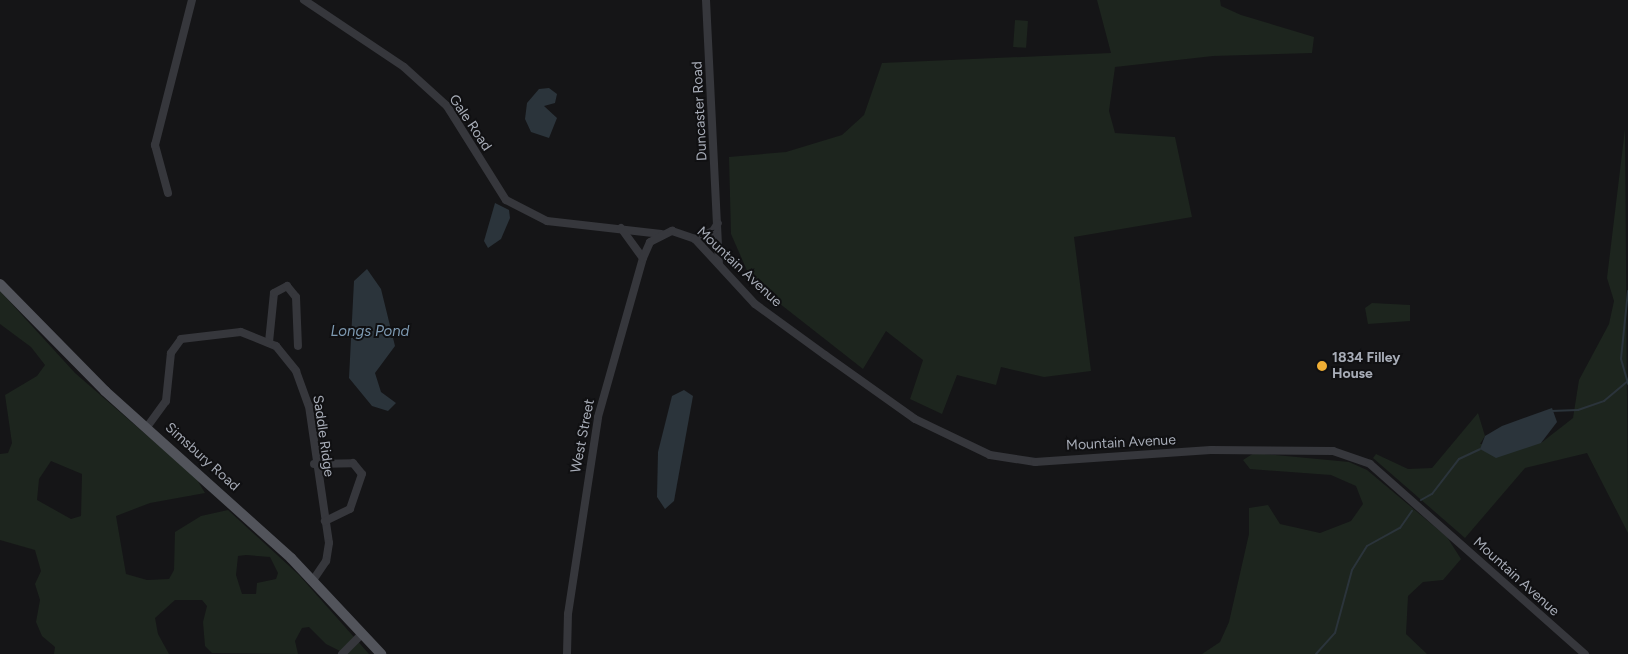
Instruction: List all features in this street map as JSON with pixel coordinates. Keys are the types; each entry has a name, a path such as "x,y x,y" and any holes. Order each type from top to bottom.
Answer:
{"main road":[{"name":"Simsbury Road","path":"0,284 69,356 313,580 381,654"}],"street":[{"path":"168,193 155,145 192,0"},
{"name":"Gale Road","path":"304,0 404,67 447,106 506,200 547,221 622,228 661,234"},
{"name":"Duncaster Road","path":"706,0 719,264"},
{"path":"695,239 713,231 718,221"},
{"path":"622,228 644,258"},
{"name":"Mountain Avenue","path":"661,234 672,231 695,239 756,304 862,382 916,419 990,455 1035,462 1211,450 1333,451 1370,464 1585,654"},
{"name":"West Street","path":"567,654 592,441 644,258 650,242 661,234"},
{"path":"269,342 274,293 287,286 296,297 298,346"},
{"name":"Saddle Ridge","path":"147,426 166,401 171,353 181,339 235,332 269,342 292,365 304,390 314,464 325,521 327,558 313,580"},
{"path":"314,464 353,462 362,474 350,509 325,521"},
{"path":"342,654 362,634"}],"shaded area":[{"path":"1097,0 1220,0 1221,6 1241,15 1314,37 1312,53 1213,56 1115,67 1109,111 1115,133 1175,137 1192,217 1074,237 1091,371 1044,377 1001,367 996,385 957,375 942,414 910,399 923,360 886,331 863,369 752,282 731,234 729,157 786,152 842,135 864,115 882,63 1111,53"},
{"path":"1015,20 1028,21 1026,48 1013,47"},
{"path":"1625,129 1628,533 1587,453 1525,468 1465,538 1373,458 1376,454 1408,469 1432,468 1478,413 1485,436 1480,444 1541,443 1573,418 1579,380 1609,324 1614,301 1607,278"},
{"path":"0,291 75,373 196,478 205,493 150,503 116,516 126,574 147,580 169,579 174,570 175,532 201,516 228,510 299,575 369,654 346,654 326,644 309,627 302,628 295,641 298,654 212,653 205,646 203,622 207,606 202,600 175,600 155,618 158,634 169,654 54,654 55,647 42,636 36,622 40,600 35,584 41,571 35,550 0,540 0,454 8,453 12,443 5,395 37,376 45,365 31,347 0,324","holes":["51,461 82,474 81,516 71,519 37,500 39,479","238,556 270,557 278,573 276,579 257,583 256,594 242,594 236,575"]},
{"path":"1372,303 1410,305 1410,321 1368,324 1365,308"},
{"path":"1254,453 1349,462 1367,470 1447,537 1461,559 1443,580 1423,582 1408,596 1406,634 1427,654 1202,654 1220,642 1229,622 1249,534 1249,508 1268,505 1280,524 1320,533 1351,521 1363,504 1356,486 1331,475 1250,469 1243,460"}],"water":[{"path":"549,88 557,94 555,103 544,106 557,118 549,138 531,132 525,119 527,103 539,89"},
{"path":"495,203 509,210 510,218 501,239 488,248 484,241"},
{"name":"Longs Pond","path":"367,269 381,289 395,346 375,373 381,392 396,403 388,411 372,406 349,378 354,281"},
{"path":"684,390 693,396 674,501 665,509 657,497 658,452 672,396"},
{"path":"1552,408 1557,422 1541,443 1496,458 1480,449 1485,436 1502,426"}],"waterway":[{"path":"1628,291 1621,359 1628,384"},
{"path":"1551,411 1578,410 1604,401 1627,382"},
{"path":"1421,500 1432,494 1459,459 1480,449"},
{"path":"1316,654 1335,633 1352,570 1367,546 1400,528 1412,511"}],"place":[{"name":"1834 Filley House","path":"1322,366"}]}
